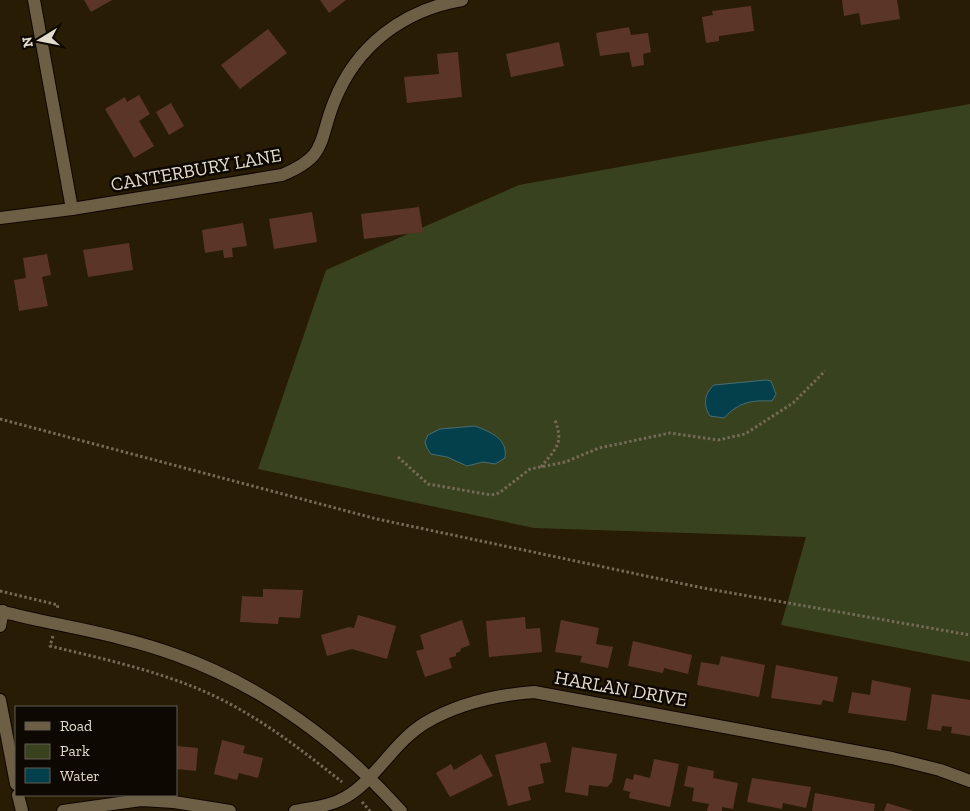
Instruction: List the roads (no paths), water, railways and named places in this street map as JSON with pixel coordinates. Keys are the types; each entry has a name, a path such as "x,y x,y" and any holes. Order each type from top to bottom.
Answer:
{"street":[{"path":"34,0 72,209"},
{"name":"CANTERBURY LANE","path":"0,218 72,209 282,175 301,167 316,154 325,134 333,103 348,72 368,46 393,25 415,14 462,0"},
{"path":"0,626 2,611 176,655 227,676 282,708 369,776 401,811"},
{"name":"HARLAN DRIVE","path":"295,811 325,806 354,791 394,748 424,724 459,706 496,695 534,692 892,758 940,770 970,781"},
{"path":"0,700 15,779"},
{"path":"18,796 22,811"},
{"path":"63,811 141,800 174,802 230,811"}],"water":[{"path":"771,381 776,394 772,401 758,401 740,405 724,418 710,416 706,408 706,396 714,385"},
{"path":"475,426 492,433 501,441 504,445 505,458 495,464 483,462 467,466 447,457 431,454 427,448 425,442 428,435 440,429"}]}
